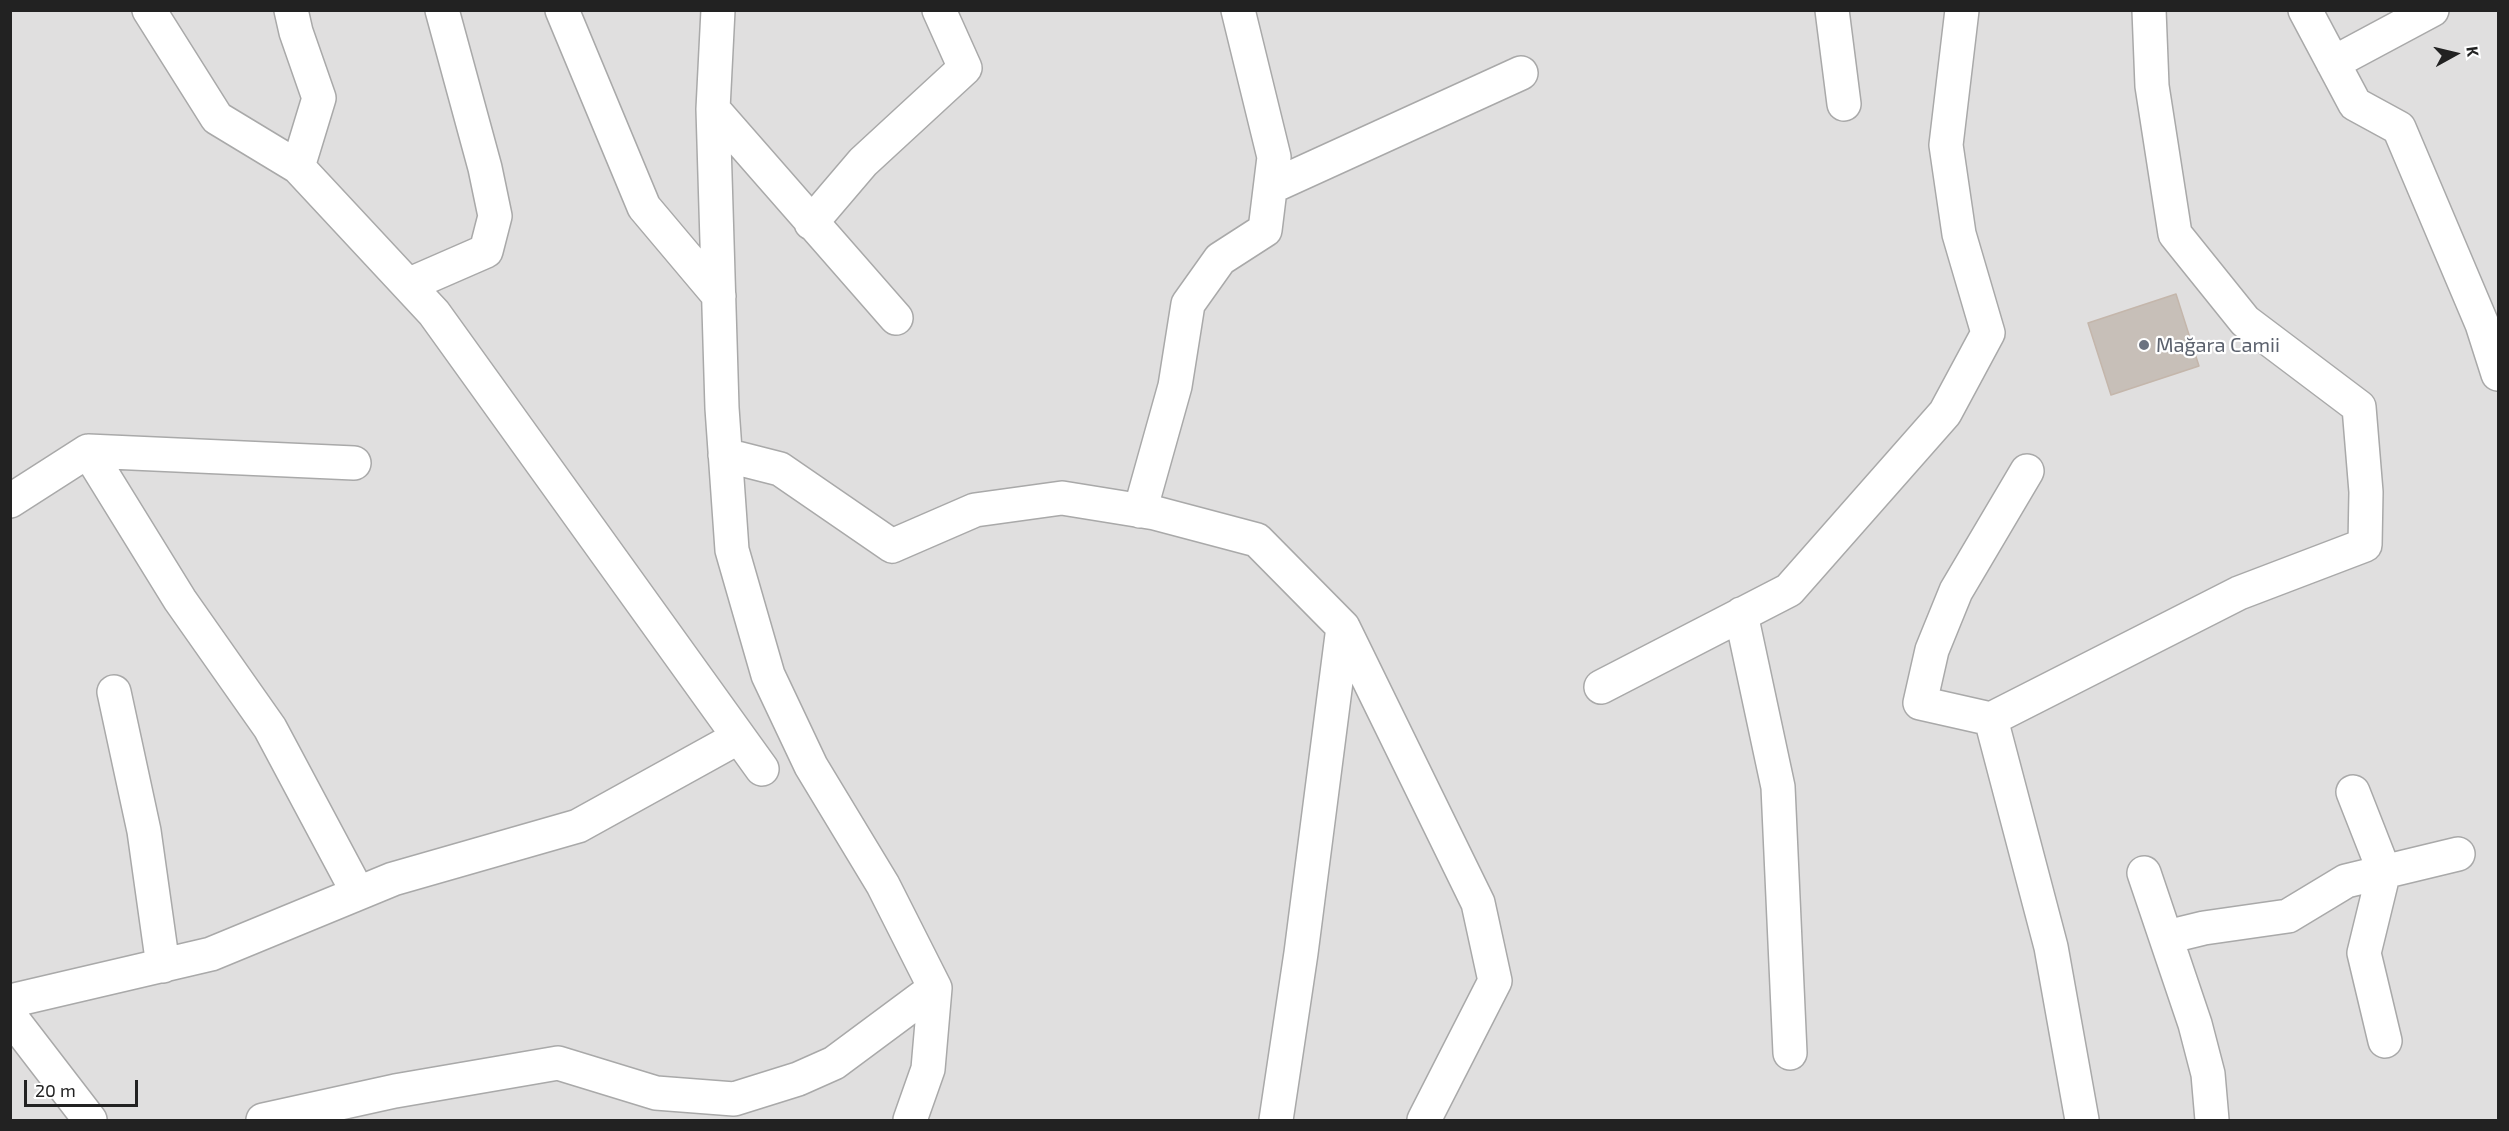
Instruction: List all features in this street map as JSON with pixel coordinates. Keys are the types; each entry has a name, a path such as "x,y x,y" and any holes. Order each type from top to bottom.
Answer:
{"street":[{"path":"148,10 217,118 298,167 434,314 762,769"},
{"path":"291,10 296,32 319,98 298,167"},
{"path":"408,285 486,251 495,216 485,168 442,10"},
{"path":"562,10 644,207 719,296"},
{"path":"718,10 713,109 725,455 732,550 768,675 811,766 882,885 935,988 928,1069 910,1120"},
{"path":"811,223 863,162 965,68 939,10"},
{"path":"1140,511 1175,386 1188,304 1220,259 1265,230 1274,157 1238,10"},
{"path":"1832,10 1844,104"},
{"path":"1601,687 1789,590 1945,413 1989,333 1959,234 1946,145 1962,10"},
{"path":"2027,471 1956,591 1932,650 1920,703 1991,718 2239,593 2365,545 2366,492 2359,407 2246,321 2175,234 2152,86 2149,10"},
{"path":"2306,10 2355,104 2399,128 2482,324 2499,374"},
{"path":"2333,63 2432,10"},
{"path":"1271,187 1521,73"},
{"path":"713,109 896,318"},
{"path":"88,451 180,600 270,728 358,894"},
{"path":"10,501 88,451 354,463"},
{"path":"725,455 780,469 892,546 975,510 1062,498 1140,511 1257,540 1343,627 1478,903 1495,981 1424,1120"},
{"path":"1741,614 1778,787 1790,1053"},
{"path":"1276,1120 1301,953 1343,627"},
{"path":"114,692 144,831 163,966"},
{"path":"1991,718 2050,947 2082,1120"},
{"path":"10,1001 211,954 393,879 578,826 739,737"},
{"path":"2353,792 2384,871 2364,953 2385,1041"},
{"path":"2167,937 2204,928 2288,916 2346,881 2458,854"},
{"path":"2144,873 2195,1024 2208,1074 2212,1120"},
{"path":"263,1120 395,1092 558,1063 656,1093 734,1099 798,1079 834,1063 935,988"},
{"path":"10,1016 90,1120"}],"shaded area":[{"path":"11,11 2498,11 2498,1120 11,1120"}],"building":[{"name":"Mağara Camii","path":"2176,294 2199,366 2111,395 2088,323"}],"place":[{"name":"Mağara Camii","path":"2144,345"}]}
